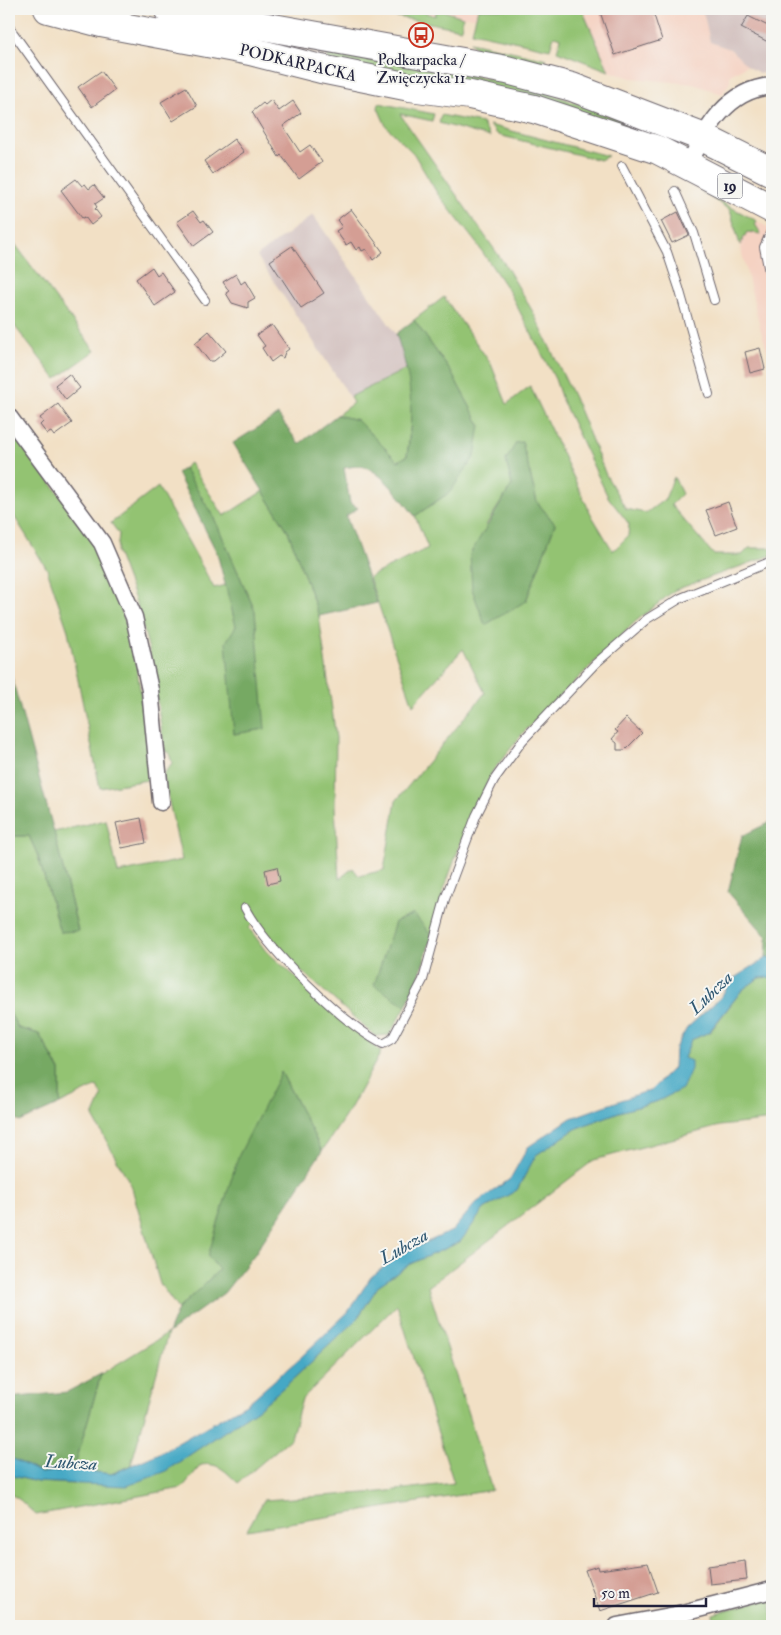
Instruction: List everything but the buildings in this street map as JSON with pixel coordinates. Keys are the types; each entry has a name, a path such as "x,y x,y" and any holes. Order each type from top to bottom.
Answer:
{"highway":[{"name":"PODKARPACKA","path":"48,9 101,23 250,51 346,74 410,87 470,95 534,109 658,150 689,164 772,209"},
{"path":"101,23 117,13 156,21 161,16 156,9"},
{"name":"PODKARPACKA","path":"168,9 507,70 572,87 702,137 772,172"}],"street":[{"path":"689,164 711,122 737,98 757,87 772,86"},
{"path":"9,417 102,543 134,618 150,690 161,802"},
{"path":"617,1626 674,1615 772,1590"}],"lane":[{"path":"9,27 205,300"},
{"path":"622,166 667,252 680,288 709,394"},
{"path":"675,191 694,232 714,300"},
{"path":"772,229 764,247 772,286"},
{"path":"245,908 253,922 281,957 350,1021 383,1044 392,1039 424,980 445,899 476,816 494,780 524,740 595,664 647,618 681,598 772,561"}],"shaded area":[{"path":"415,9 478,9 475,17 463,17 444,11 436,16"},
{"path":"582,9 700,9 704,15 710,42 730,49 748,65 730,75 730,82 722,94 693,84 631,78 609,71"},
{"path":"700,9 772,9 772,74 759,73 749,67 730,49 710,42 704,15"},
{"path":"313,215 396,334 408,368 350,397 257,256"},
{"path":"757,221 772,230 772,365 761,331 740,245 747,232 761,232 756,226"}],"green space":[{"path":"304,9 415,9 435,16 436,11 444,11 463,17 461,29 377,13 328,13"},
{"path":"478,9 582,9 609,71 557,51 561,38 554,36 550,49 472,32"},
{"path":"470,42 547,59 538,63 475,49"},
{"path":"329,47 536,88 676,141 674,144 327,62"},
{"path":"379,103 434,114 432,121 400,114 506,266 533,312 577,404 606,475 626,509 646,513 665,499 674,477 682,494 671,505 714,555 742,555 749,548 772,548 772,555 675,590 635,622 523,733 492,772 466,829 444,889 432,936 406,1006 389,1035 375,1036 282,954 256,921 249,928 265,950 381,1052 350,1109 322,1151 281,1072 219,1270 178,1309 160,1284 131,1185 93,1117 102,1096 97,1086 60,1104 60,1070 39,1034 18,1028 9,1011 9,836 29,836 38,856 60,932 78,930 54,832 106,820 118,873 182,860 163,775 172,763 169,753 165,751 149,650 137,605 117,552 119,534 111,523 158,487 214,588 226,585 236,626 234,734 264,729 255,611 214,518 184,468 190,463 224,516 263,491 288,531 319,616 336,738 335,806 339,879 353,868 359,876 384,870 396,801 485,693 463,649 413,705 369,577 428,548 415,516 450,492 480,425 451,372 414,320 444,297 491,364 507,404 530,386 592,516 613,551 628,536 629,524 608,497 562,400 555,379 510,293 477,244 437,193 414,154 386,126 378,108","holes":["522,442 537,502 555,524 526,601 486,525 512,485 506,460"]},
{"path":"441,115 482,123 490,137 439,123"},
{"path":"489,125 608,156 600,160 498,135"},
{"path":"702,192 757,221 755,224 761,234 747,232 740,245 730,210"},
{"path":"9,236 95,351 56,379 9,319"},
{"path":"414,320 451,372 480,425 475,456 450,492 415,516 398,494 383,479 368,468 360,466 344,468 350,503 358,508 346,516 377,603 319,616 288,531 233,443 278,415 299,444 337,415 357,420 398,461 407,456 411,408 410,394 396,334"},
{"path":"408,368 412,413 407,456 398,461 357,420 337,415 353,403 350,397"},
{"path":"9,428 92,537 133,641 153,779 100,788 68,631 47,569 9,508"},
{"path":"522,442 537,502 555,524 526,601 485,625 472,589 470,554 512,485 506,460 516,443"},
{"path":"184,468 214,518 255,611 265,729 234,734 226,642 236,626 217,553 177,473"},
{"path":"9,667 54,832 78,931 60,932 38,856 29,836 9,836"},
{"path":"772,821 772,959 766,958 767,937 728,892 742,836"},
{"path":"414,914 432,936 418,980 406,1006 374,985 395,922"},
{"path":"772,977 772,1120 720,1126 594,1160 428,1287 492,1490 247,1530 264,1500 380,1492 454,1483 397,1305 302,1399 291,1438 238,1483 217,1466 207,1464 201,1465 182,1488 36,1515 20,1500 9,1493 9,1475 37,1482 73,1484 164,1472 258,1409 357,1319 379,1285 410,1264 460,1242 484,1209 517,1190 536,1155 577,1128 619,1112 658,1101 684,1058 691,1040 710,1032 742,990 759,978"},
{"path":"9,1011 18,1028 39,1034 60,1071 60,1104 20,1122 9,1114"},
{"path":"281,1072 322,1151 254,1255 224,1293 168,1333 178,1309 219,1270 208,1256 238,1157"},
{"path":"168,1333 131,1465 111,1474 74,1469 101,1374"},
{"path":"101,1374 74,1469 41,1473 9,1457 9,1398 67,1392"},
{"path":"772,1597 772,1626 716,1626 713,1614"}],"water":[{"path":"766,958 772,959 772,977 759,978 742,990 709,1032 691,1040 684,1058 691,1061 691,1069 682,1089 658,1101 619,1112 577,1128 536,1155 517,1190 484,1209 460,1242 410,1264 379,1285 357,1319 258,1409 164,1472 127,1486 37,1482 9,1475 9,1457 41,1473 74,1469 111,1474 162,1452 248,1403 301,1357 348,1312 371,1277 402,1253 452,1231 476,1203 510,1179 528,1147 571,1118 652,1089 674,1067 675,1049 687,1028 721,997 731,980"}],"place":[{"name":"Podkarpacka / Zwięczycka 11","path":"421,35"}],"water label":[{"name":"Lubcza","path":"711,993"},
{"name":"Lubcza","path":"404,1247"},
{"name":"Lubcza","path":"71,1463"}]}
